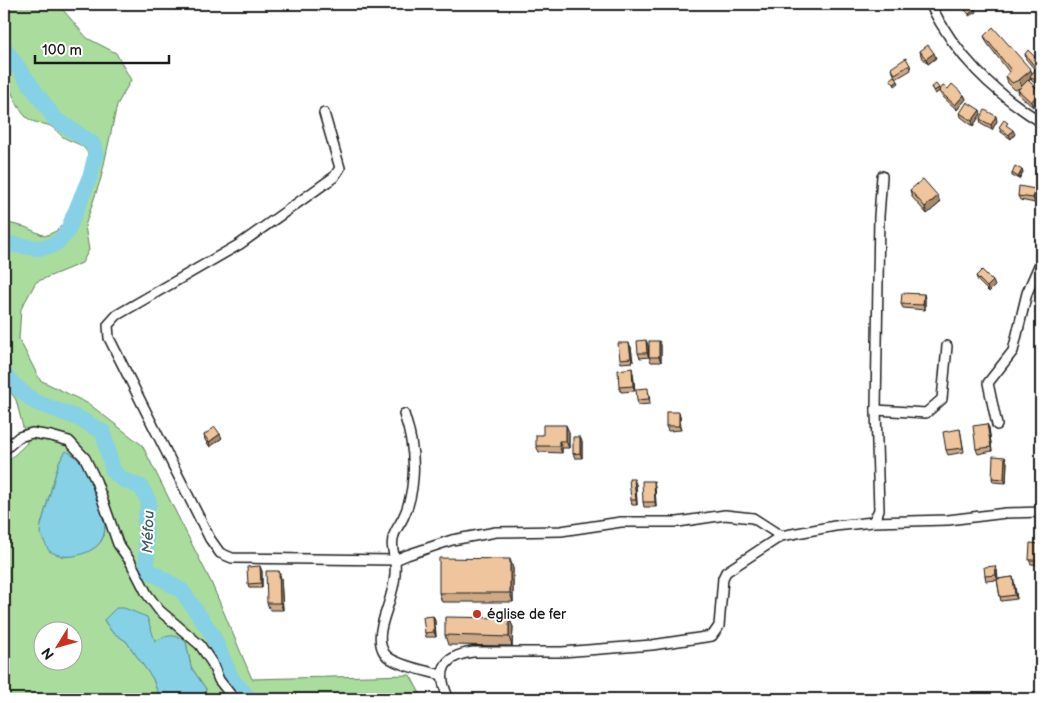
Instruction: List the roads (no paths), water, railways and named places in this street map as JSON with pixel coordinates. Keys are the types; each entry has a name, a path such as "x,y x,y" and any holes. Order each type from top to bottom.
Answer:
{"street":[{"path":"930,4 952,42 976,72 1020,108 1041,122"},
{"path":"324,113 340,168 334,177 240,244 117,315 108,325 109,338 210,539 220,554 232,558 395,560 452,540 496,532 561,531 621,522 678,522 725,515 754,518 781,536"},
{"path":"873,522 879,510 876,410 879,216 882,176"},
{"path":"997,425 988,383 1013,350 1027,294 1041,260"},
{"path":"876,410 926,413 942,399 947,346"},
{"path":"404,414 411,433 413,479 409,504 393,536 392,548 395,560 392,594 380,632 384,652 388,658 441,675"},
{"path":"4,450 19,437 32,433 69,441 85,458 118,544 130,561 147,594 159,610 200,645 212,663 218,680 234,699"},
{"path":"449,699 441,675 446,664 461,654 473,652 562,652 652,644 712,636 719,626 723,578 726,572 781,536 835,526 873,522 948,520 1006,513 1041,512"}],"water":[{"path":"66,451 77,458 83,466 100,506 105,525 104,534 100,542 93,549 73,556 61,556 49,551 40,533 59,462"},
{"path":"116,608 124,608 147,617 155,641 167,636 174,636 186,642 191,667 206,689 203,699 160,699 153,679 126,641 112,632 104,620"}],"waterway":[{"name":"Méfou","path":"4,48 55,119 92,143 96,153 91,174 67,232 60,240 51,246 38,248 4,245"},
{"name":"Méfou","path":"4,374 35,402 78,418 103,432 113,471 122,479 141,487 149,502 145,520 147,569 182,591 212,634 232,680 250,699"}],"place":[{"name":"église de fer","path":"477,614"}]}
